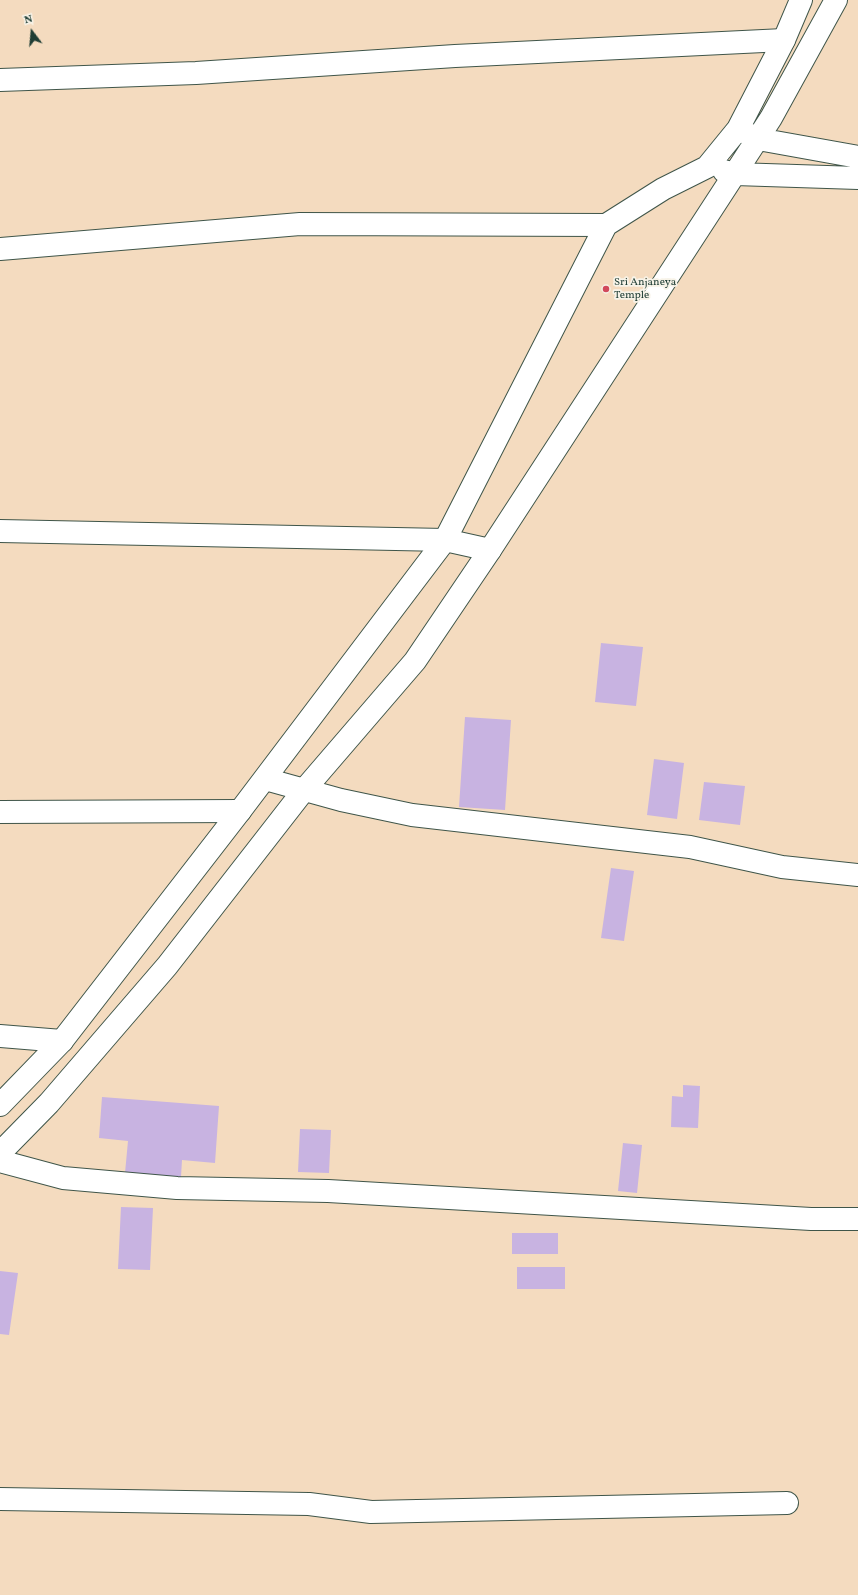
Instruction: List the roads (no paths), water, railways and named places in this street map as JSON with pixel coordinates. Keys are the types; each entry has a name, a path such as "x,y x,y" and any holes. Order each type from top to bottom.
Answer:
{"street":[{"path":"0,1105 62,1041 240,811 445,540 606,225 663,189 707,167 738,128 784,40 801,0"},
{"path":"0,1153 49,1103 167,966 304,790 415,661 490,550 758,139 836,0"},
{"path":"0,80 196,73 455,56 784,40"},
{"path":"738,128 758,139 858,157"},
{"path":"707,167 735,174 858,178"},
{"path":"0,249 300,224 606,225"},
{"path":"0,531 445,540 490,550"},
{"path":"265,778 341,800 412,815 690,847 782,867 858,875"},
{"path":"0,812 240,811"},
{"path":"0,1036 62,1041"},
{"path":"0,1161 63,1178 177,1188 328,1191 803,1219 858,1219"},
{"path":"0,1499 309,1504 371,1512 787,1503"}],"place":[{"name":"Sri Anjaneya Temple","path":"606,289"}]}
